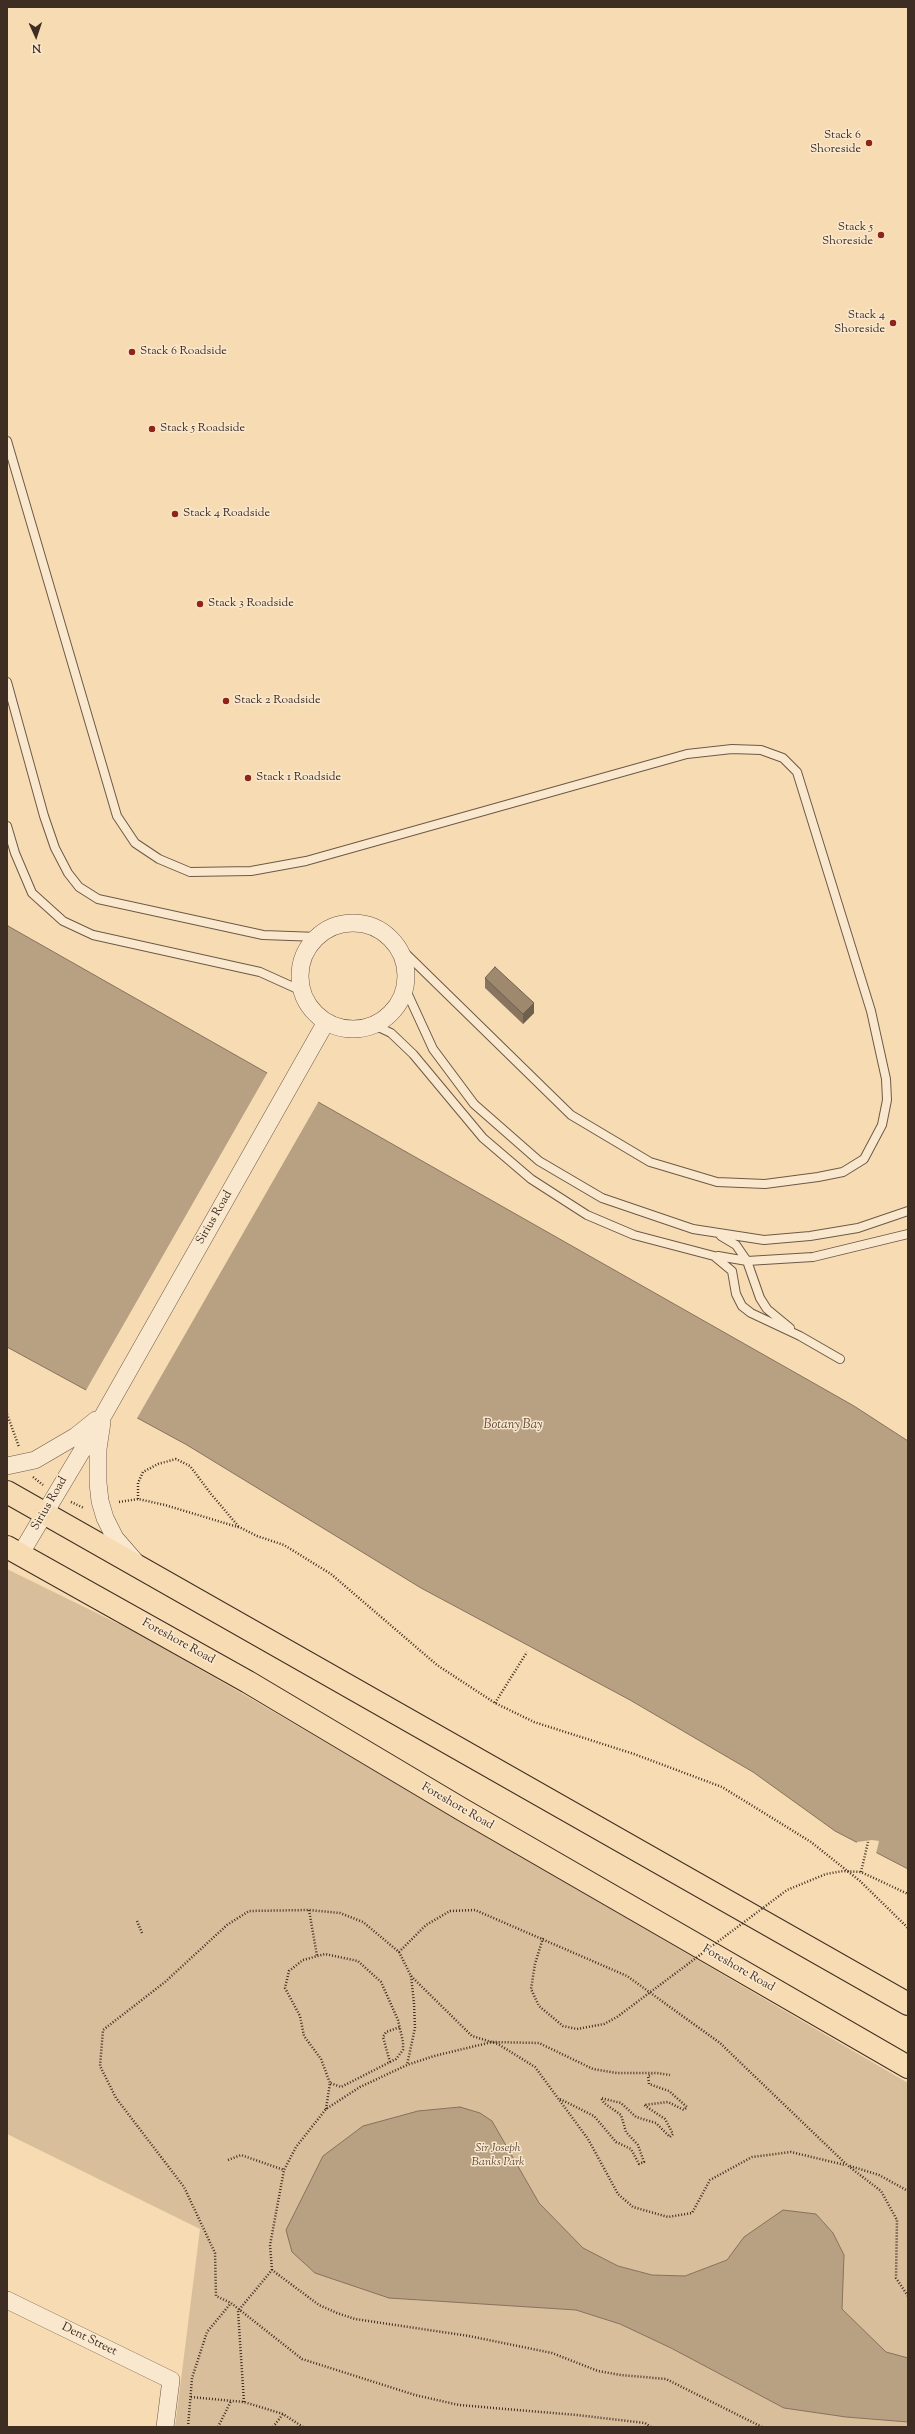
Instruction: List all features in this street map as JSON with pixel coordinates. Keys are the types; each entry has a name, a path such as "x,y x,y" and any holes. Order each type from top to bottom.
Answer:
{"main road":[{"path":"7,1492 45,1512 908,2004"},
{"name":"Foreshore Road","path":"14,1550 248,1682 462,1810 908,2067"}],"street":[{"path":"364,924 380,931 393,941 402,955 406,971 405,988 399,1003 388,1016 374,1025 358,1029 341,1028 326,1022 311,1009 302,991 300,976 302,962 308,948 318,937 337,926 364,924"},
{"name":"Sirius Road","path":"14,1550 45,1512 104,1414 326,1022"},
{"name":"Sirius Road","path":"7,1466 35,1460 76,1436 104,1414"},
{"name":"Sirius Road","path":"104,1414 98,1450 98,1483 100,1501 105,1518 116,1538 139,1566"},
{"name":"Dent Street","path":"7,2300 171,2380 165,2427"}],"lane":[{"path":"7,441 117,816 135,843 160,859 190,872 252,871 306,861 687,754 732,749 761,750 783,758 797,772 871,1011 886,1079 887,1100 882,1125 864,1159 843,1172 818,1178 765,1184 717,1182 650,1162 572,1115 393,941"},
{"path":"7,682 44,816 55,848 68,873 79,887 98,899 263,935 318,937"},
{"path":"7,826 32,893 63,921 92,935 260,972 302,991"},
{"path":"405,988 433,1048 474,1104 538,1161 602,1198 693,1229 764,1240 810,1236 858,1228 908,1211"},
{"path":"374,1025 391,1033 413,1054 483,1138 531,1179 587,1215 634,1236 714,1256 747,1261 813,1257 908,1234"},
{"path":"719,1234 736,1245 747,1261 760,1298 767,1309 800,1336"},
{"path":"714,1256 732,1271 736,1294 742,1306 751,1313 800,1336 840,1359"}],"path":[{"path":"7,1414 19,1446"},
{"path":"241,1528 211,1494 190,1466 176,1459 158,1464 143,1472 138,1483 138,1499 165,1505 241,1528 257,1536 284,1545 331,1574 437,1665 495,1703 534,1722 634,1754 722,1787 811,1842 860,1881 908,1928"},
{"path":"495,1703 527,1652"},
{"path":"861,1872 868,1842"},
{"path":"543,1938 535,1964 531,1989 539,2006 563,2026 577,2030 604,2024 617,2017 787,1890 826,1874 861,1872 908,1894"},
{"path":"309,1910 317,1956"},
{"path":"651,2427 645,2424 577,2415 459,2405 415,2395 302,2359 238,2311 231,2303 216,2296 215,2253 184,2187 116,2098 100,2066 103,2030 165,1982 227,1926 248,1911 309,1910 340,1912 362,1922 399,1952 411,1976 472,2036 492,2042 535,2067 588,2139 618,2194 633,2207 668,2217 692,2213 710,2180 752,2157 791,2152 847,2165 878,2175 908,2191"},
{"path":"399,1952 426,1925 450,1911 475,1910 543,1938 627,1976 720,2043 847,2165 871,2182 889,2204 897,2220 896,2278 908,2296"},
{"path":"137,1921 142,1933"},
{"path":"326,2110 330,2083 321,2059 304,2036 300,2016 285,1988 289,1972 303,1960 325,1954 358,1961 381,1982 400,2027 403,2050 396,2059 342,2087 330,2083"},
{"path":"407,2065 415,2028 411,1976"},
{"path":"390,2062 383,2037 386,2032 400,2027"},
{"path":"244,2402 238,2311 272,2270 270,2245 284,2170 296,2147 326,2110 360,2087 407,2065 434,2056 492,2042 539,2043 594,2069 617,2073 657,2073 670,2075"},
{"path":"560,2099 594,2116 616,2142 631,2149 638,2164 644,2162 638,2145 626,2132 621,2115 604,2104 601,2098 621,2103 636,2117 656,2124 670,2137 673,2134 665,2119 644,2105 668,2102 684,2110 687,2107 668,2091 649,2084 648,2076 657,2073"},
{"path":"228,2160 241,2155 284,2170"},
{"path":"272,2270 319,2305 337,2314 355,2319 469,2336 552,2353 598,2371 621,2376 666,2379 762,2427"},
{"path":"188,2427 192,2378 207,2332 231,2303"},
{"path":"191,2397 244,2402 283,2414 303,2427"},
{"path":"218,2427 231,2401"},
{"path":"273,2427 283,2414"}],"green space":[{"name":"Sir Joseph Banks Park","path":"7,1569 131,1630 908,2083 908,2427 175,2427 200,2229 7,2134"}],"water":[{"name":"Botany Bay","path":"7,923 8,926 854,1406 908,1441 908,1869 835,1831 753,1772 630,1700 421,1588 187,1445 7,1347"},
{"path":"460,2107 480,2113 492,2121 539,2203 583,2248 618,2266 652,2275 685,2276 727,2260 744,2237 783,2210 816,2214 833,2233 844,2255 842,2309 886,2352 908,2358 908,2422 846,2417 784,2408 671,2348 620,2324 576,2310 389,2298 315,2273 292,2252 286,2230 323,2156 363,2126 418,2111"}],"pier":[{"path":"269,1070 320,1099 136,1420 85,1392"},
{"path":"872,1840 879,1841 876,1854 856,1844 857,1842"}],"building":[{"path":"495,967 534,1003 523,1014 485,978"}],"place":[{"name":"Stack 6 Shoreside","path":"869,143"},
{"name":"Stack 5 Shoreside","path":"881,235"},
{"name":"Stack 4 Shoreside","path":"893,323"},
{"name":"Stack 6 Roadside","path":"132,352"},
{"name":"Stack 5 Roadside","path":"152,429"},
{"name":"Stack 4 Roadside","path":"175,514"},
{"name":"Stack 3 Roadside","path":"200,604"},
{"name":"Stack 2 Roadside","path":"226,701"},
{"name":"Stack 1 Roadside","path":"248,778"}]}
